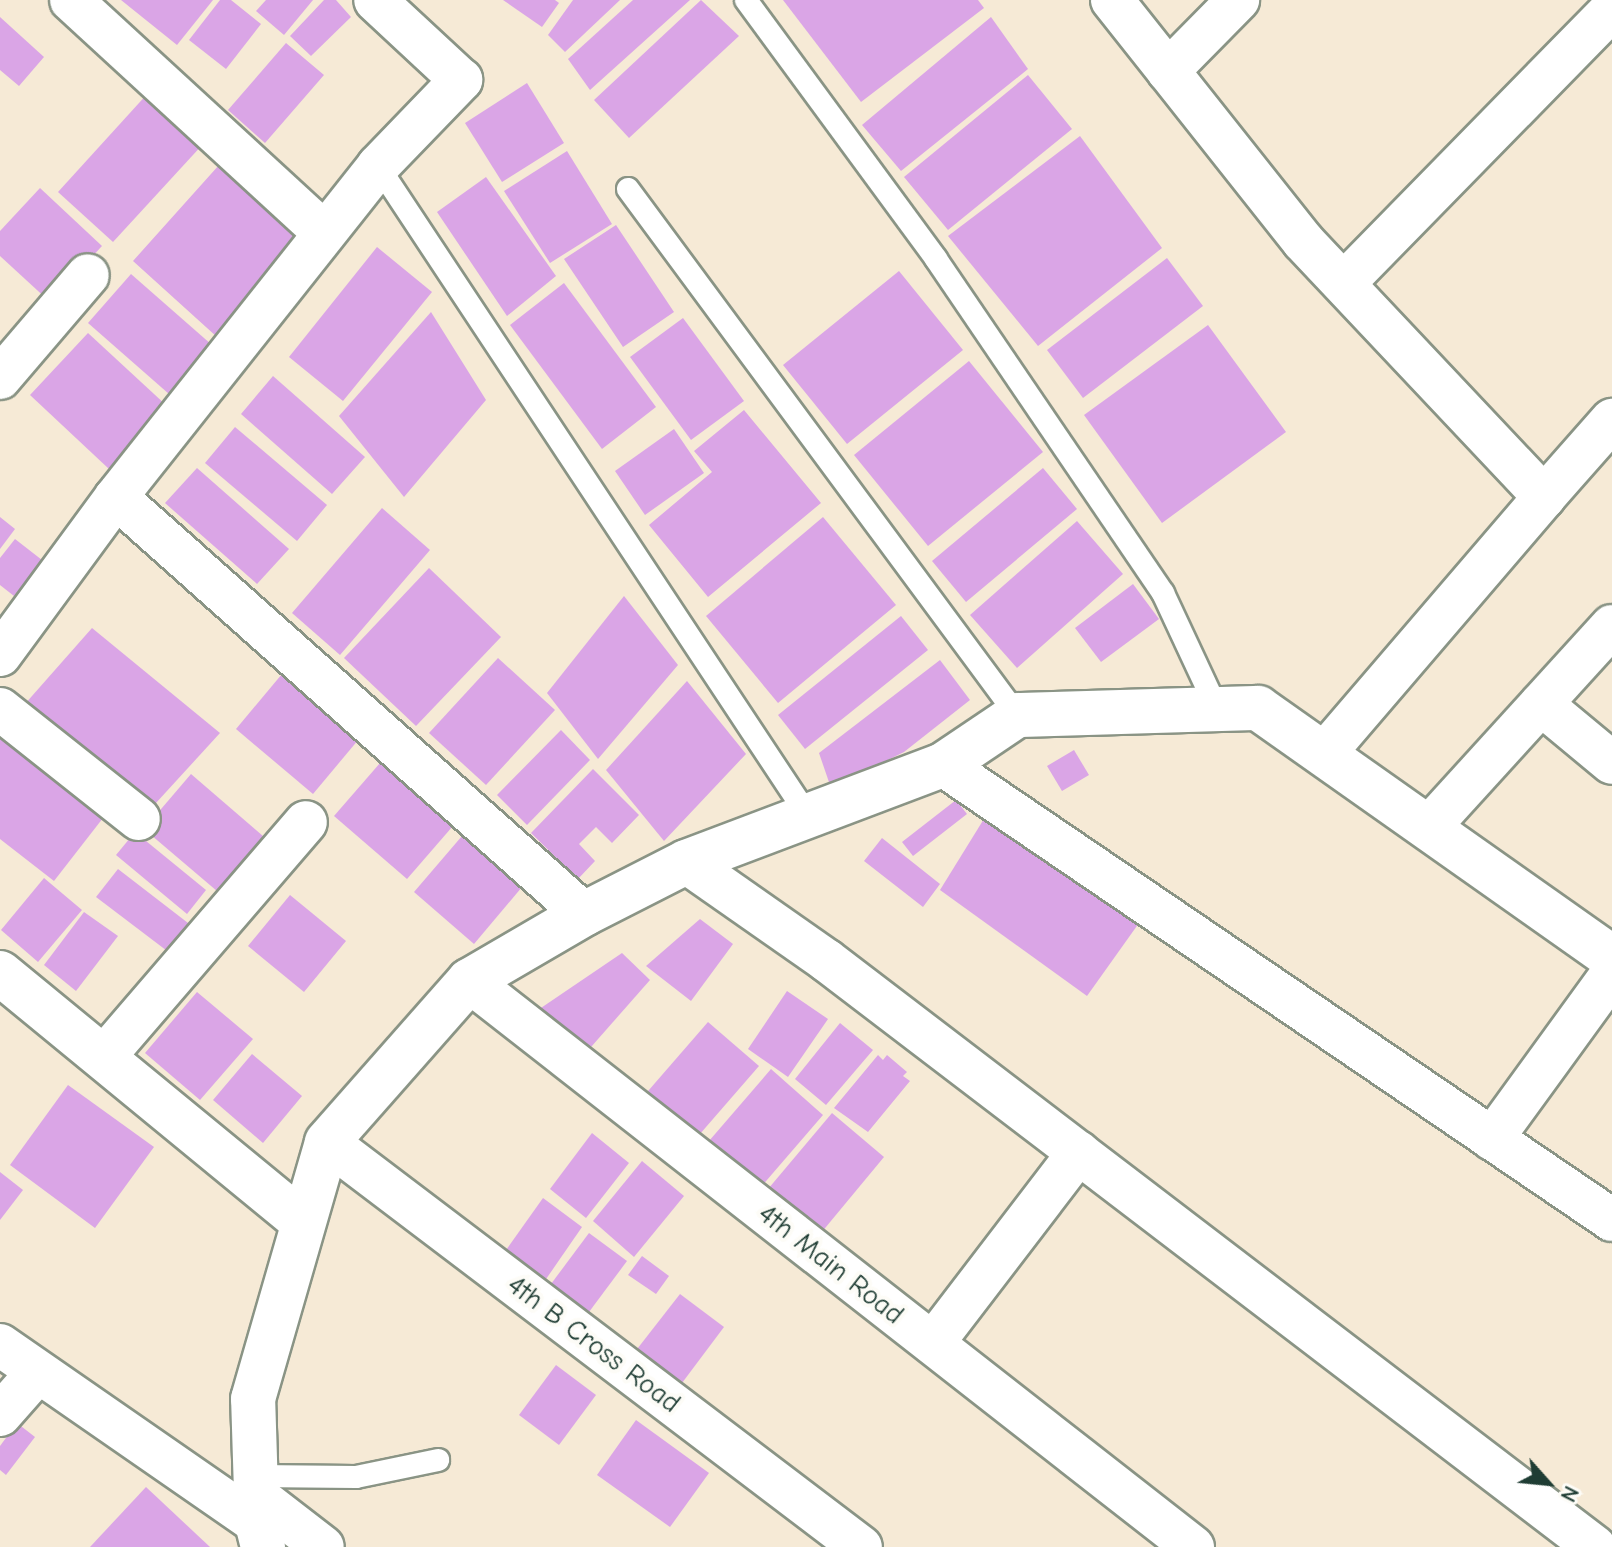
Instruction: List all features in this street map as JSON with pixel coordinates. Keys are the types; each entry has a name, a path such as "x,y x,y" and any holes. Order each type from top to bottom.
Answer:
{"street":[{"path":"71,0 324,233"},
{"path":"0,655 116,497 324,233 378,166 461,80 375,0"},
{"path":"1112,0 1303,241 1544,497"},
{"path":"1168,71 1238,0"},
{"path":"1344,283 1612,9"},
{"path":"0,378 88,275"},
{"path":"1324,754 1612,420"},
{"path":"116,497 584,914"},
{"path":"1428,828 1612,626"},
{"path":"1541,704 1612,763"},
{"path":"258,1510 253,1399 327,1142 469,981 584,914 686,862 806,813 943,765 1017,715 1258,708 1612,958"},
{"path":"0,709 139,819"},
{"path":"943,765 1612,1220"},
{"path":"103,1058 306,822"},
{"path":"686,862 826,960 1595,1547"},
{"path":"0,973 302,1221"},
{"path":"1492,1139 1612,974"},
{"name":"4th Main Road","path":"469,981 1193,1547"},
{"name":"4th B Cross Road","path":"327,1142 861,1547"},
{"path":"933,1343 1079,1152"},
{"path":"0,1345 37,1373 323,1547"},
{"path":"0,1415 37,1373"}],"lane":[{"path":"746,0 936,259 1163,593 1217,709"},
{"path":"378,166 806,813"},
{"path":"628,189 1017,715"},
{"path":"258,1510 356,1477 438,1460"}],"building":[{"path":"121,0 213,0 177,45"},
{"path":"220,0 231,0 261,24 226,69 189,40"},
{"path":"266,0 313,0 284,35 256,11"},
{"path":"324,0 336,0 351,17 311,56 290,36"},
{"path":"503,0 555,0 559,3 542,27"},
{"path":"573,0 620,0 565,52 548,35"},
{"path":"633,0 690,0 590,90 568,59"},
{"path":"701,0 739,36 629,138 594,100"},
{"path":"783,0 978,0 984,8 861,102"},
{"path":"0,17 44,57 19,86 0,70"},
{"path":"991,17 1028,69 901,171 862,125"},
{"path":"286,43 324,75 265,143 228,110"},
{"path":"1028,75 1072,129 948,230 904,177"},
{"path":"527,83 564,143 502,182 465,123"},
{"path":"149,92 204,143 113,242 58,192"},
{"path":"1080,136 1162,248 1038,346 948,236"},
{"path":"567,151 612,224 550,263 504,191"},
{"path":"228,155 288,209 277,221 302,243 217,337 133,261"},
{"path":"486,177 556,276 507,316 437,212"},
{"path":"40,188 102,246 50,302 0,256 0,231"},
{"path":"616,225 674,312 623,347 564,259"},
{"path":"377,247 432,292 343,401 289,357"},
{"path":"1167,258 1203,306 1083,398 1047,350"},
{"path":"899,271 963,350 847,444 783,365"},
{"path":"131,274 212,345 169,394 88,323"},
{"path":"564,283 656,407 602,449 510,325"},
{"path":"431,312 486,400 404,497 339,416"},
{"path":"683,318 744,401 691,440 630,357"},
{"path":"1208,325 1286,432 1162,523 1084,415"},
{"path":"88,333 167,406 109,469 30,395"},
{"path":"969,361 1043,452 928,546 854,455"},
{"path":"273,376 365,457 332,494 241,414"},
{"path":"744,410 821,503 708,597 649,525 712,472 694,451"},
{"path":"235,427 327,505 297,541 205,463"},
{"path":"674,429 704,473 645,515 615,471"},
{"path":"197,468 289,549 257,584 165,503"},
{"path":"1043,468 1077,509 966,602 932,561"},
{"path":"382,508 430,550 340,655 292,613"},
{"path":"0,517 15,529 0,549"},
{"path":"823,517 896,605 778,703 706,616"},
{"path":"1077,521 1123,574 1017,668 970,615"},
{"path":"15,539 42,560 14,596 0,585 0,558"},
{"path":"429,568 501,637 416,726 344,658"},
{"path":"1133,584 1159,619 1101,662 1075,628"},
{"path":"624,596 678,665 598,759 547,693"},
{"path":"901,616 928,650 805,749 778,715"},
{"path":"92,628 220,733 145,815 17,713"},
{"path":"498,658 555,710 486,785 429,733"},
{"path":"940,660 970,700 904,752 831,788 819,753"},
{"path":"287,668 364,733 313,794 236,729"},
{"path":"687,681 746,754 664,841 606,770"},
{"path":"561,730 590,760 527,825 497,795"},
{"path":"0,737 103,818 54,881 0,839"},
{"path":"1074,750 1089,775 1062,791 1047,766"},
{"path":"387,755 459,819 407,879 334,816"},
{"path":"593,769 639,815 612,843 596,827 579,844 595,861 578,879 531,833"},
{"path":"191,774 271,843 224,897 144,829"},
{"path":"956,800 967,814 913,856 902,842"},
{"path":"987,814 1139,923 1087,996 940,890"},
{"path":"135,832 206,890 187,914 116,855"},
{"path":"462,836 522,887 474,944 414,892"},
{"path":"882,838 940,884 923,907 864,861"},
{"path":"118,869 201,933 179,960 96,897"},
{"path":"44,878 82,910 38,962 1,930"},
{"path":"290,895 346,941 304,992 248,946"},
{"path":"84,912 118,936 76,991 44,965"},
{"path":"700,919 733,944 691,1001 646,966"},
{"path":"622,953 650,980 584,1055 535,1012"},
{"path":"787,991 828,1019 788,1077 748,1049"},
{"path":"197,992 253,1039 200,1100 145,1053"},
{"path":"708,1022 759,1066 693,1142 642,1098"},
{"path":"840,1023 873,1050 826,1105 795,1079"},
{"path":"252,1054 302,1096 263,1143 213,1100"},
{"path":"878,1055 883,1060 887,1055 907,1072 903,1076 910,1081 868,1132 834,1108"},
{"path":"771,1069 823,1115 761,1187 709,1141"},
{"path":"68,1085 154,1147 95,1228 10,1165"},
{"path":"832,1113 884,1157 816,1239 763,1195"},
{"path":"592,1133 629,1163 586,1218 550,1189"},
{"path":"642,1161 684,1196 634,1257 593,1221"},
{"path":"0,1172 23,1190 0,1220"},
{"path":"543,1198 582,1227 544,1282 504,1253"},
{"path":"589,1233 627,1261 589,1312 551,1284"},
{"path":"642,1256 669,1276 656,1294 628,1275"},
{"path":"680,1294 724,1327 679,1387 634,1353"},
{"path":"556,1365 596,1395 559,1445 519,1415"},
{"path":"636,1420 709,1473 670,1527 597,1475"},
{"path":"17,1423 35,1437 6,1475 0,1470 0,1446"},
{"path":"146,1487 210,1547 90,1547"}]}
